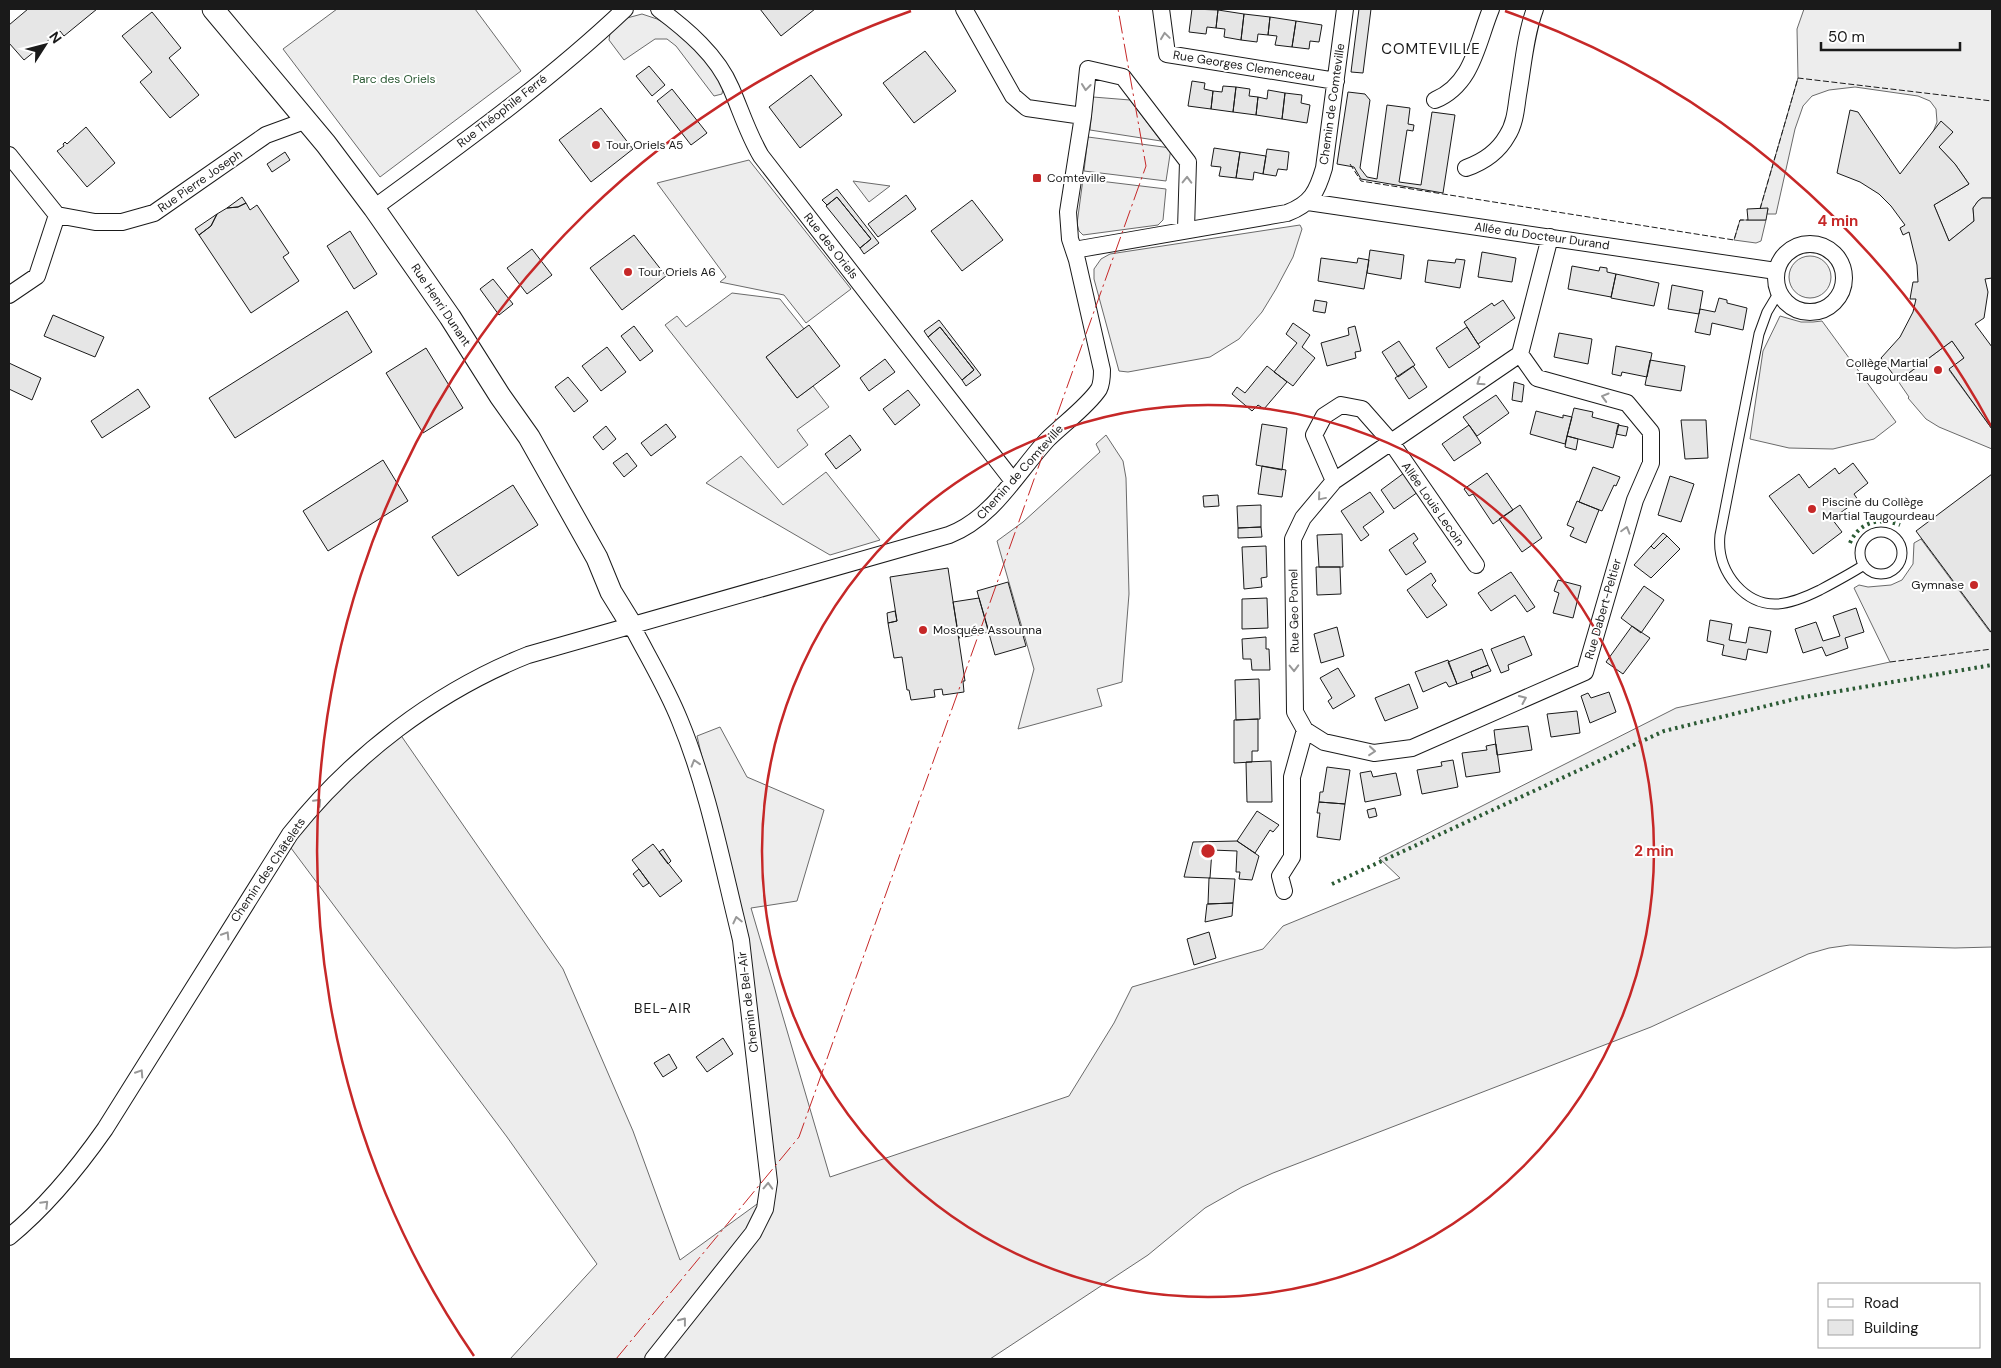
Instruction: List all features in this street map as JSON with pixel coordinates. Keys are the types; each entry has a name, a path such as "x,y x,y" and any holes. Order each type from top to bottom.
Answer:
{"street":[{"name":"Rue Henri Dunant","path":"213,9 307,120 374,208 446,310 500,396 529,437 597,558 614,598 632,626"},
{"name":"Rue Théophile Ferré","path":"374,208 491,122 599,34 625,9"},
{"name":"Rue des Oriels","path":"659,9 690,33 719,67 730,86 746,128 761,156 1013,481"},
{"path":"964,9 1013,96 1027,108 1083,116"},
{"name":"Rue Georges Clemenceau","path":"1161,9 1167,54 1336,81"},
{"name":"Chemin de Comteville","path":"1308,202 1317,189 1324,168 1345,9"},
{"path":"1435,100 1455,89 1464,78 1472,63 1492,9"},
{"path":"1466,168 1487,158 1500,146 1508,135 1514,120 1528,36 1535,9"},
{"path":"1186,229 1188,162 1123,77 1088,69 1083,116 1068,212 1070,239 1074,250 1186,229 1287,213 1298,209 1308,202"},
{"name":"Rue Pierre Joseph","path":"57,215 95,222 122,222 154,213 266,135 307,120"},
{"path":"9,155 57,215 37,276 9,295"},
{"name":"Allée du Docteur Durand","path":"1308,202 1776,271"},
{"path":"1520,354 1550,237"},
{"path":"1819,245 1833,254 1842,268 1844,279 1842,290 1836,300 1827,308 1818,311 1800,310 1791,307 1779,292 1776,282 1776,271 1780,261 1787,252 1797,246 1819,245"},
{"name":"Chemin de Comteville","path":"632,626 957,532 984,514 1046,441 1094,395 1102,383 1102,370 1074,250"},
{"name":"Rue Geo Pomel","path":"1305,730 1295,712 1293,539 1303,518 1334,481 1520,354"},
{"name":"Rue Dabert-Peltier","path":"1305,730 1324,742 1374,753 1412,748 1585,672 1635,500 1651,463 1651,432 1627,403 1537,378 1520,354"},
{"path":"1334,481 1314,435 1324,416 1341,405 1362,409 1391,442"},
{"name":"Allée Louis Lecoin","path":"1391,442 1476,565"},
{"name":"Chemin des Châtelets","path":"9,1237 54,1195 86,1156 147,1063 290,834 347,772 407,721 497,668 549,648 632,626"},
{"name":"Chemin de Bel-Air","path":"632,626 672,704 690,747 702,785 736,919 741,940 769,1182 765,1209 753,1233 653,1359"},
{"path":"1284,891 1280,876 1292,857 1292,776 1305,730"}],"lane":[{"path":"1779,292 1767,312 1759,334 1720,535 1720,556 1726,572 1739,588 1754,598 1776,605 1799,600 1840,580 1864,565"},
{"path":"1886,533 1898,542 1902,558 1891,572 1879,574 1864,565 1860,553 1864,541 1868,537 1874,534 1886,533"}],"shaded area":[{"name":"Parc des Oriels","path":"337,9 475,9 521,71 380,177 283,49"},
{"path":"1804,9 1992,9 1992,198 1982,198 1978,201 1973,208 1974,221 1949,241 1934,205 1969,184 1955,164 1939,147 1933,132 1937,122 1936,109 1930,101 1918,96 1855,87 1829,90 1812,96 1803,106 1795,129 1776,214 1767,214 1768,209 1760,209 1798,78 1797,29"},
{"path":"642,14 657,19 674,29 696,49 717,76 723,88 722,94 714,96 676,46 667,39 655,39 624,60 609,40 610,33 627,18"},
{"path":"1093,97 1130,100 1161,141 1090,130"},
{"path":"1088,137 1171,148 1166,181 1084,171"},
{"path":"749,160 851,289 806,323 784,295 720,282 726,277 657,183"},
{"path":"1083,179 1166,189 1163,220 1158,225 1083,235 1079,231 1077,224"},
{"path":"853,181 890,186 869,202"},
{"path":"1740,220 1766,220 1761,241 1756,243 1734,240"},
{"path":"1300,225 1302,229 1293,257 1276,289 1262,312 1239,339 1210,357 1128,372 1119,371 1094,279 1094,269 1101,259 1110,254"},
{"path":"1814,256 1822,259 1828,265 1831,277 1828,289 1822,295 1806,298 1798,295 1792,289 1789,273 1792,265 1798,259"},
{"path":"732,293 780,299 804,329 766,357 797,398 813,386 829,407 797,430 808,445 778,468 665,325 677,316 686,327"},
{"path":"1780,316 1801,322 1822,321 1896,422 1874,439 1833,449 1789,448 1750,439 1763,351"},
{"path":"1952,341 1964,358 1949,370 1992,429 1992,449 1939,427 1926,419 1908,398 1898,381"},
{"path":"1106,435 1123,461 1126,478 1129,594 1122,682 1097,689 1102,706 1018,729 1034,669 997,541 1023,522 1100,452 1096,444"},
{"path":"741,456 783,505 826,472 880,540 830,555 706,483"},
{"path":"1921,539 1990,632 1992,631 1992,947 1955,948 1850,945 1808,954 1651,1027 1273,1173 1242,1187 1205,1208 1148,1255 990,1359 510,1359 597,1264 507,1137 282,836 393,724 563,969 633,1131 680,1260 775,1191 739,914 697,736 720,727 747,777 824,810 797,901 751,908 830,1177 1069,1096 1114,1023 1132,987 1263,949 1283,926 1400,878 1379,858 1676,708 1890,662 1854,588 1859,585 1868,587 1891,585 1902,580 1913,564 1914,543"}],"building":[{"path":"28,9 97,9 64,36 60,31 24,60 9,43 9,25"},
{"path":"760,9 815,9 781,36"},
{"path":"1192,9 1218,10 1216,28 1207,27 1206,34 1189,32"},
{"path":"1359,9 1371,9 1363,73 1351,72"},
{"path":"1218,10 1244,14 1241,40 1224,37 1225,29 1216,28"},
{"path":"152,12 181,48 169,58 199,95 170,118 140,82 152,72 122,36"},
{"path":"1244,14 1270,17 1268,35 1258,34 1257,42 1241,40"},
{"path":"1270,17 1296,21 1292,47 1275,45 1277,36 1268,35"},
{"path":"1296,21 1322,25 1319,42 1310,41 1309,49 1292,47"},
{"path":"925,51 956,91 914,123 883,83"},
{"path":"649,66 665,85 652,96 636,76"},
{"path":"811,75 842,115 800,148 769,107"},
{"path":"1192,81 1205,83 1204,89 1213,91 1211,109 1188,106"},
{"path":"1223,86 1236,87 1233,112 1211,109 1213,91 1222,92"},
{"path":"1236,87 1250,89 1249,96 1258,97 1256,115 1233,112"},
{"path":"672,89 707,133 691,145 657,101"},
{"path":"1268,90 1285,93 1282,119 1256,115 1258,97 1267,99"},
{"path":"1348,92 1365,94 1370,100 1360,168 1367,177 1377,179 1387,105 1410,108 1408,124 1414,125 1413,131 1407,130 1399,182 1421,185 1432,112 1455,115 1443,193 1361,179 1354,167 1337,164"},
{"path":"1285,93 1302,95 1301,103 1310,105 1307,123 1282,119"},
{"name":"Tour Oriels A5","path":"601,108 633,149 591,182 559,140"},
{"path":"1850,110 1858,112 1900,174 1941,121 1953,132 1939,147 1955,164 1969,184 1934,205 1949,241 1974,221 1973,208 1978,201 1982,198 1992,198 1992,278 1985,279 1988,292 1984,318 1975,324 1992,347 1992,429 1949,369 1964,358 1952,341 1898,381 1881,358 1900,337 1913,312 1916,299 1910,299 1913,282 1918,282 1917,265 1909,232 1903,235 1900,228 1905,225 1891,206 1879,194 1860,182 1837,173"},
{"path":"86,127 115,163 87,187 57,151 64,146 65,142 67,144"},
{"path":"1214,148 1240,152 1236,178 1219,176 1221,167 1211,166"},
{"path":"1267,149 1289,152 1287,170 1278,169 1276,176 1263,174"},
{"path":"285,152 290,160 272,172 267,164"},
{"path":"1240,152 1266,156 1263,174 1254,172 1253,180 1236,178"},
{"path":"837,189 879,243 864,254 860,248 871,239 837,197 827,205 822,200"},
{"path":"906,195 916,209 878,237 868,224"},
{"path":"242,197 246,203 238,207 227,208"},
{"path":"837,197 871,239 860,248 826,206"},
{"path":"972,200 1003,240 962,271 931,231"},
{"path":"246,203 250,210 257,205 289,253 283,257 299,281 251,313 199,235 211,226 217,214 227,208 238,207"},
{"path":"1768,208 1766,220 1748,220 1747,209"},
{"path":"217,214 211,226 199,235 195,229"},
{"path":"350,231 377,274 354,289 327,246"},
{"name":"Tour Oriels A6","path":"634,235 666,276 622,310 590,268"},
{"path":"532,249 552,275 527,294 507,268"},
{"path":"1370,250 1404,255 1401,279 1367,273"},
{"path":"1482,252 1516,258 1512,282 1478,277"},
{"path":"1321,258 1357,263 1358,258 1369,260 1364,289 1318,281"},
{"path":"1456,259 1465,260 1460,288 1425,282 1428,260 1455,263"},
{"path":"1572,266 1599,271 1600,267 1607,268 1607,272 1616,274 1611,297 1568,289"},
{"path":"1616,274 1659,283 1654,306 1611,298"},
{"path":"493,279 513,304 499,315 480,289"},
{"path":"1672,285 1703,291 1699,314 1668,309"},
{"path":"1719,298 1727,300 1727,303 1747,308 1743,330 1712,323 1710,335 1695,332 1700,309 1715,312"},
{"path":"1315,300 1327,302 1325,313 1313,311"},
{"path":"1503,300 1515,318 1478,344 1464,322 1492,303 1494,306"},
{"path":"347,311 372,352 235,438 209,398"},
{"path":"53,315 104,337 95,357 44,336"},
{"path":"939,320 981,375 966,386 962,380 974,370 940,327 928,337 924,331"},
{"path":"1293,323 1310,335 1302,347 1315,358 1293,386 1274,372 1297,343 1286,334"},
{"path":"809,325 840,366 797,398 766,357"},
{"path":"634,326 653,351 640,361 621,336"},
{"path":"1355,326 1361,351 1355,352 1356,358 1327,366 1321,343 1349,335 1348,328"},
{"path":"940,327 974,370 962,380 928,337"},
{"path":"1467,327 1480,347 1449,368 1436,348"},
{"path":"1559,333 1592,339 1588,364 1554,357"},
{"path":"1399,341 1415,365 1398,377 1382,352"},
{"path":"1616,346 1652,353 1647,377 1622,372 1621,376 1612,374"},
{"path":"607,347 626,372 601,391 582,366"},
{"path":"426,348 463,408 423,433 386,373"},
{"path":"885,359 895,372 869,391 860,378"},
{"path":"1650,360 1685,366 1681,391 1645,385"},
{"path":"9,363 41,378 32,400 9,389"},
{"path":"1267,366 1287,382 1264,409 1258,405 1252,411 1232,394 1237,387 1245,393"},
{"path":"1413,366 1427,387 1409,399 1395,378"},
{"path":"568,377 588,401 574,412 555,387"},
{"path":"1514,382 1524,385 1522,402 1512,400"},
{"path":"138,389 150,407 102,438 91,421"},
{"path":"908,390 920,405 895,425 883,409"},
{"path":"1496,395 1509,413 1477,436 1463,417"},
{"path":"1574,408 1593,412 1592,417 1619,424 1613,448 1567,436"},
{"path":"1536,411 1563,418 1563,415 1572,417 1565,444 1530,434"},
{"path":"1681,420 1706,420 1708,458 1685,459"},
{"path":"666,424 676,437 651,456 641,443"},
{"path":"1262,424 1287,428 1282,470 1256,465"},
{"path":"1469,425 1481,443 1454,461 1442,444"},
{"path":"1618,425 1628,427 1626,436 1616,434"},
{"path":"606,426 616,439 603,450 593,437"},
{"path":"850,435 861,450 836,469 825,454"},
{"path":"1567,436 1578,439 1576,450 1565,447"},
{"path":"627,453 637,466 624,477 613,463"},
{"path":"383,460 408,501 328,551 303,511"},
{"name":"Piscine du Collège Martial Taugourdeau","path":"1853,463 1868,483 1854,494 1858,500 1832,519 1842,532 1813,554 1769,496 1799,474 1809,488 1835,468 1839,474"},
{"path":"1262,466 1286,470 1282,497 1258,494"},
{"path":"1593,467 1620,477 1616,486 1614,485 1602,511 1579,502"},
{"path":"1404,473 1418,492 1394,509 1381,490"},
{"path":"1487,473 1513,510 1493,524 1473,494 1469,496 1464,489"},
{"name":"Gymnase","path":"1992,474 1992,631 1991,632 1916,531"},
{"path":"1670,476 1694,484 1681,522 1658,515"},
{"path":"513,485 538,525 458,576 432,537"},
{"path":"1370,492 1384,512 1363,527 1369,535 1361,541 1341,511"},
{"path":"1218,495 1219,506 1204,507 1203,496"},
{"path":"1577,501 1599,510 1586,543 1570,536 1574,528 1567,525"},
{"path":"1261,505 1261,527 1238,528 1237,506"},
{"path":"1520,505 1542,538 1522,552 1499,519"},
{"path":"1261,527 1262,537 1238,538 1238,528"},
{"path":"1414,533 1418,539 1413,543 1426,562 1406,575 1389,550"},
{"path":"1663,533 1667,536 1654,549 1651,546"},
{"path":"1342,534 1343,567 1319,567 1317,535"},
{"path":"1667,536 1680,549 1651,578 1634,565 1651,546 1654,549"},
{"path":"1266,546 1267,577 1261,578 1262,587 1244,589 1242,547"},
{"path":"1316,567 1340,567 1341,594 1317,595"},
{"name":"Mosquée Assounna","path":"948,568 965,681 963,681 964,692 943,695 942,689 934,690 935,697 911,700 909,690 907,690 902,657 894,658 888,623 897,621 890,577"},
{"path":"1511,572 1535,607 1527,612 1515,595 1491,611 1478,593"},
{"path":"1431,573 1436,581 1432,585 1447,605 1427,618 1407,590"},
{"path":"1558,580 1581,586 1573,618 1553,613 1559,593 1554,591"},
{"path":"1008,582 1026,646 995,655 977,591"},
{"path":"1644,586 1664,600 1641,633 1621,618"},
{"path":"979,598 989,632 959,638 953,602"},
{"path":"1267,598 1268,628 1242,629 1242,599"},
{"path":"1856,608 1864,632 1845,638 1848,648 1826,656 1822,647 1803,653 1795,629 1816,622 1823,641 1840,636 1833,616"},
{"path":"895,611 897,621 888,623 887,613"},
{"path":"1710,620 1732,624 1729,640 1746,643 1749,627 1771,631 1767,653 1748,649 1746,660 1722,655 1724,645 1707,641"},
{"path":"1632,626 1650,638 1623,674 1606,662"},
{"path":"1337,627 1344,656 1321,663 1314,634"},
{"path":"1524,636 1532,655 1508,665 1509,670 1501,673 1491,649"},
{"path":"1266,637 1266,649 1269,649 1270,670 1252,670 1251,659 1243,659 1242,639"},
{"path":"1482,649 1488,665 1471,672 1473,678 1457,684 1448,662"},
{"path":"1448,660 1457,684 1449,687 1446,682 1423,692 1415,672"},
{"path":"1488,665 1491,671 1473,678 1471,672"},
{"path":"1338,668 1355,696 1333,709 1328,701 1332,698 1320,678"},
{"path":"1259,679 1260,719 1236,720 1235,680"},
{"path":"1409,684 1418,708 1385,721 1375,698"},
{"path":"1609,692 1616,712 1590,723 1581,696 1588,693 1591,698"},
{"path":"1577,711 1580,733 1551,737 1547,714"},
{"path":"1258,719 1258,751 1252,751 1252,762 1234,763 1234,720"},
{"path":"1528,726 1532,750 1497,755 1494,730"},
{"path":"1496,744 1500,772 1466,777 1462,753 1487,750 1486,746"},
{"path":"1453,760 1458,787 1422,794 1417,770 1442,766 1441,762"},
{"path":"1271,761 1272,802 1247,802 1246,762"},
{"path":"1327,767 1350,770 1345,804 1319,802 1320,792 1323,792"},
{"path":"1371,771 1373,777 1396,773 1401,795 1365,802 1360,773"},
{"path":"1319,802 1345,804 1340,840 1317,837 1320,813 1317,813"},
{"path":"1375,808 1377,816 1369,818 1367,810"},
{"path":"1257,811 1279,825 1273,832 1270,830 1255,853 1237,841"},
{"path":"1237,841 1259,856 1252,880 1239,879 1240,872 1236,872 1237,851 1212,850 1210,878 1184,877 1193,842"},
{"path":"653,844 682,881 660,897 632,860"},
{"path":"663,849 671,861 668,864 659,852"},
{"path":"639,869 649,883 643,887 633,874"},
{"path":"1209,878 1235,879 1233,903 1208,904"},
{"path":"1233,903 1232,916 1205,922 1207,904"},
{"path":"1209,932 1216,958 1194,965 1187,939"},
{"path":"723,1038 733,1054 707,1072 696,1057"},
{"path":"669,1054 677,1068 663,1077 654,1063"}],"hedge":[{"path":"1850,543 1859,530 1870,523 1885,521 1900,525"},
{"path":"1332,884 1664,731 1799,698 1992,665"}],"fence":[{"path":"1760,209 1798,78 1992,101"},
{"path":"1350,164 1361,181 1734,240 1740,220 1748,220"},
{"path":"1890,662 1992,649"}],"power":[{"path":"616,1359 799,1137 1146,166 1118,9"}],"place":[{"name":"Tour Oriels A5","path":"596,145"},
{"name":"Comteville","path":"1037,178"},
{"name":"Tour Oriels A6","path":"628,272"},
{"name":"Collège Martial Taugourdeau","path":"1938,370"},
{"name":"Piscine du Collège Martial Taugourdeau","path":"1812,509"},
{"name":"Gymnase","path":"1974,585"},
{"name":"Mosquée Assounna","path":"923,630"}],"district":[{"name":"COMTEVILLE","path":"1431,49"},
{"name":"BEL-AIR","path":"663,1008"}]}
